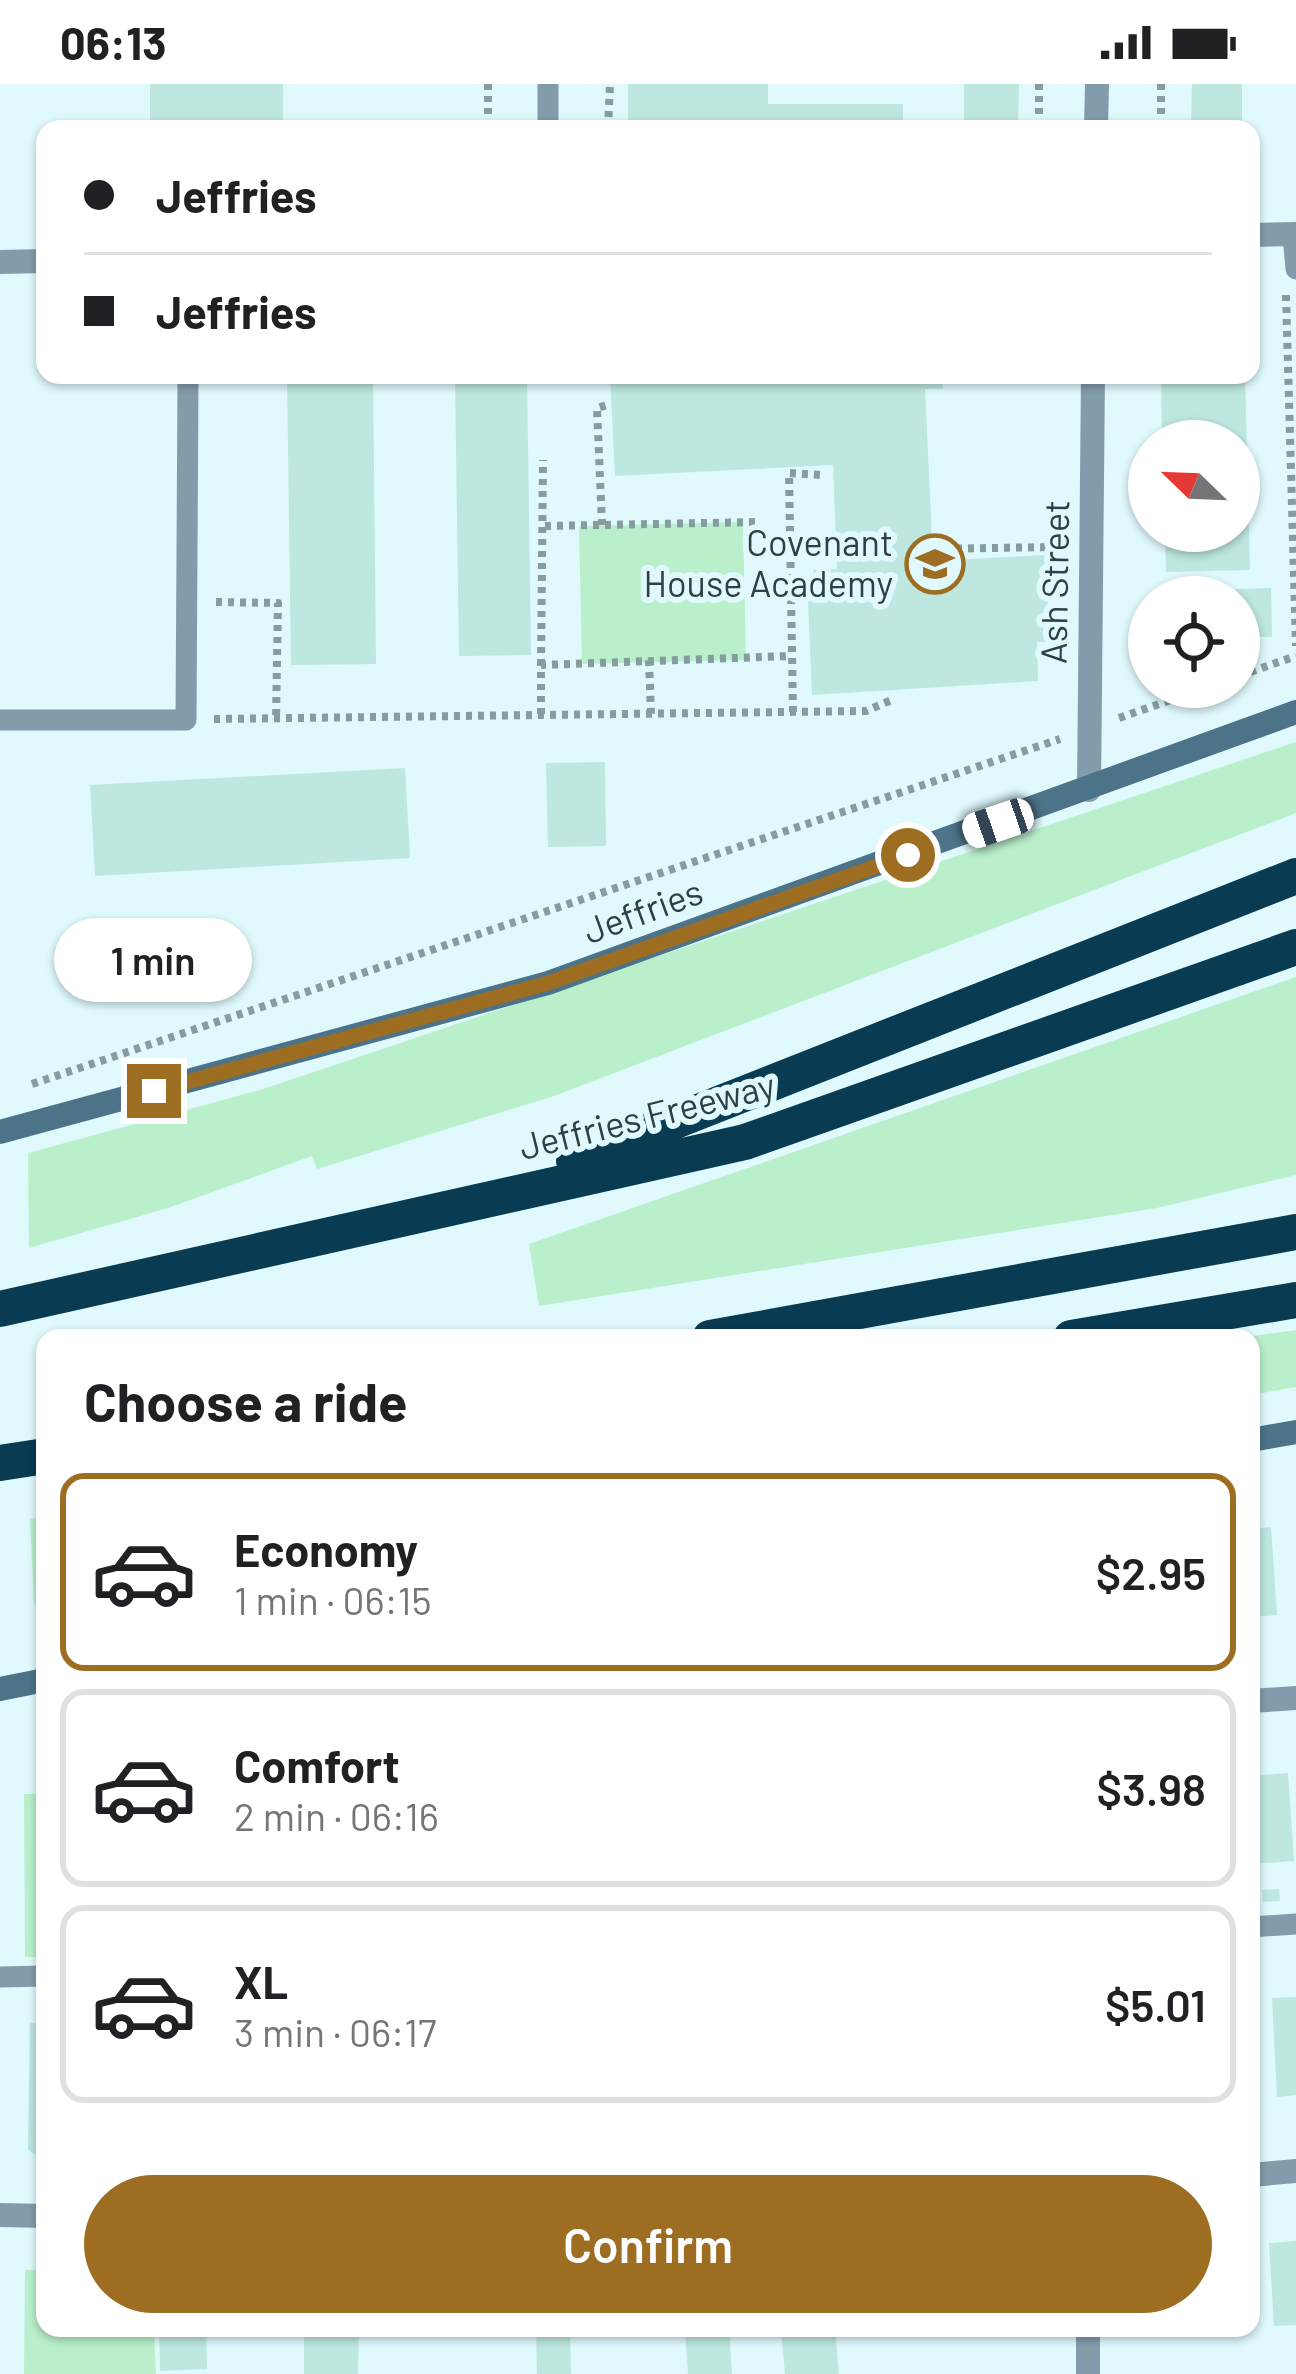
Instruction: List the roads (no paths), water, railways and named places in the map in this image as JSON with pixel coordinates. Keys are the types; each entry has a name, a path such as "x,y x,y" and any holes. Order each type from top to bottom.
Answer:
{"highway":[{"path":"475,1200 1296,876"},
{"name":"Jeffries Freeway","path":"0,1309 745,1142 1296,947"},
{"path":"760,1329 1296,1232"},
{"path":"1124,1329 1296,1300"},
{"path":"0,1463 36,1457"}],"street":[{"path":"1096,120 1097,84"},
{"path":"1260,235 1294,234"},
{"path":"0,262 36,261"},
{"name":"Ash Street","path":"1089,790 1093,384"},
{"name":"Jeffries","path":"0,1132 548,983 1296,712"},
{"path":"1260,1438 1296,1432"},
{"path":"0,1689 36,1682"},
{"path":"1260,1700 1296,1698"},
{"path":"1260,2174 1296,2171"},
{"path":"0,2215 36,2216"},
{"path":"1088,2337 1088,2374"}],"lane":[{"path":"548,84 548,120"},
{"path":"1291,275 1294,234"},
{"path":"0,720 186,720 188,384"},
{"path":"1260,1927 1296,1924"},
{"path":"0,1977 36,1976"}],"place":[{"name":"Covenant House Academy","path":"935,564"}]}
